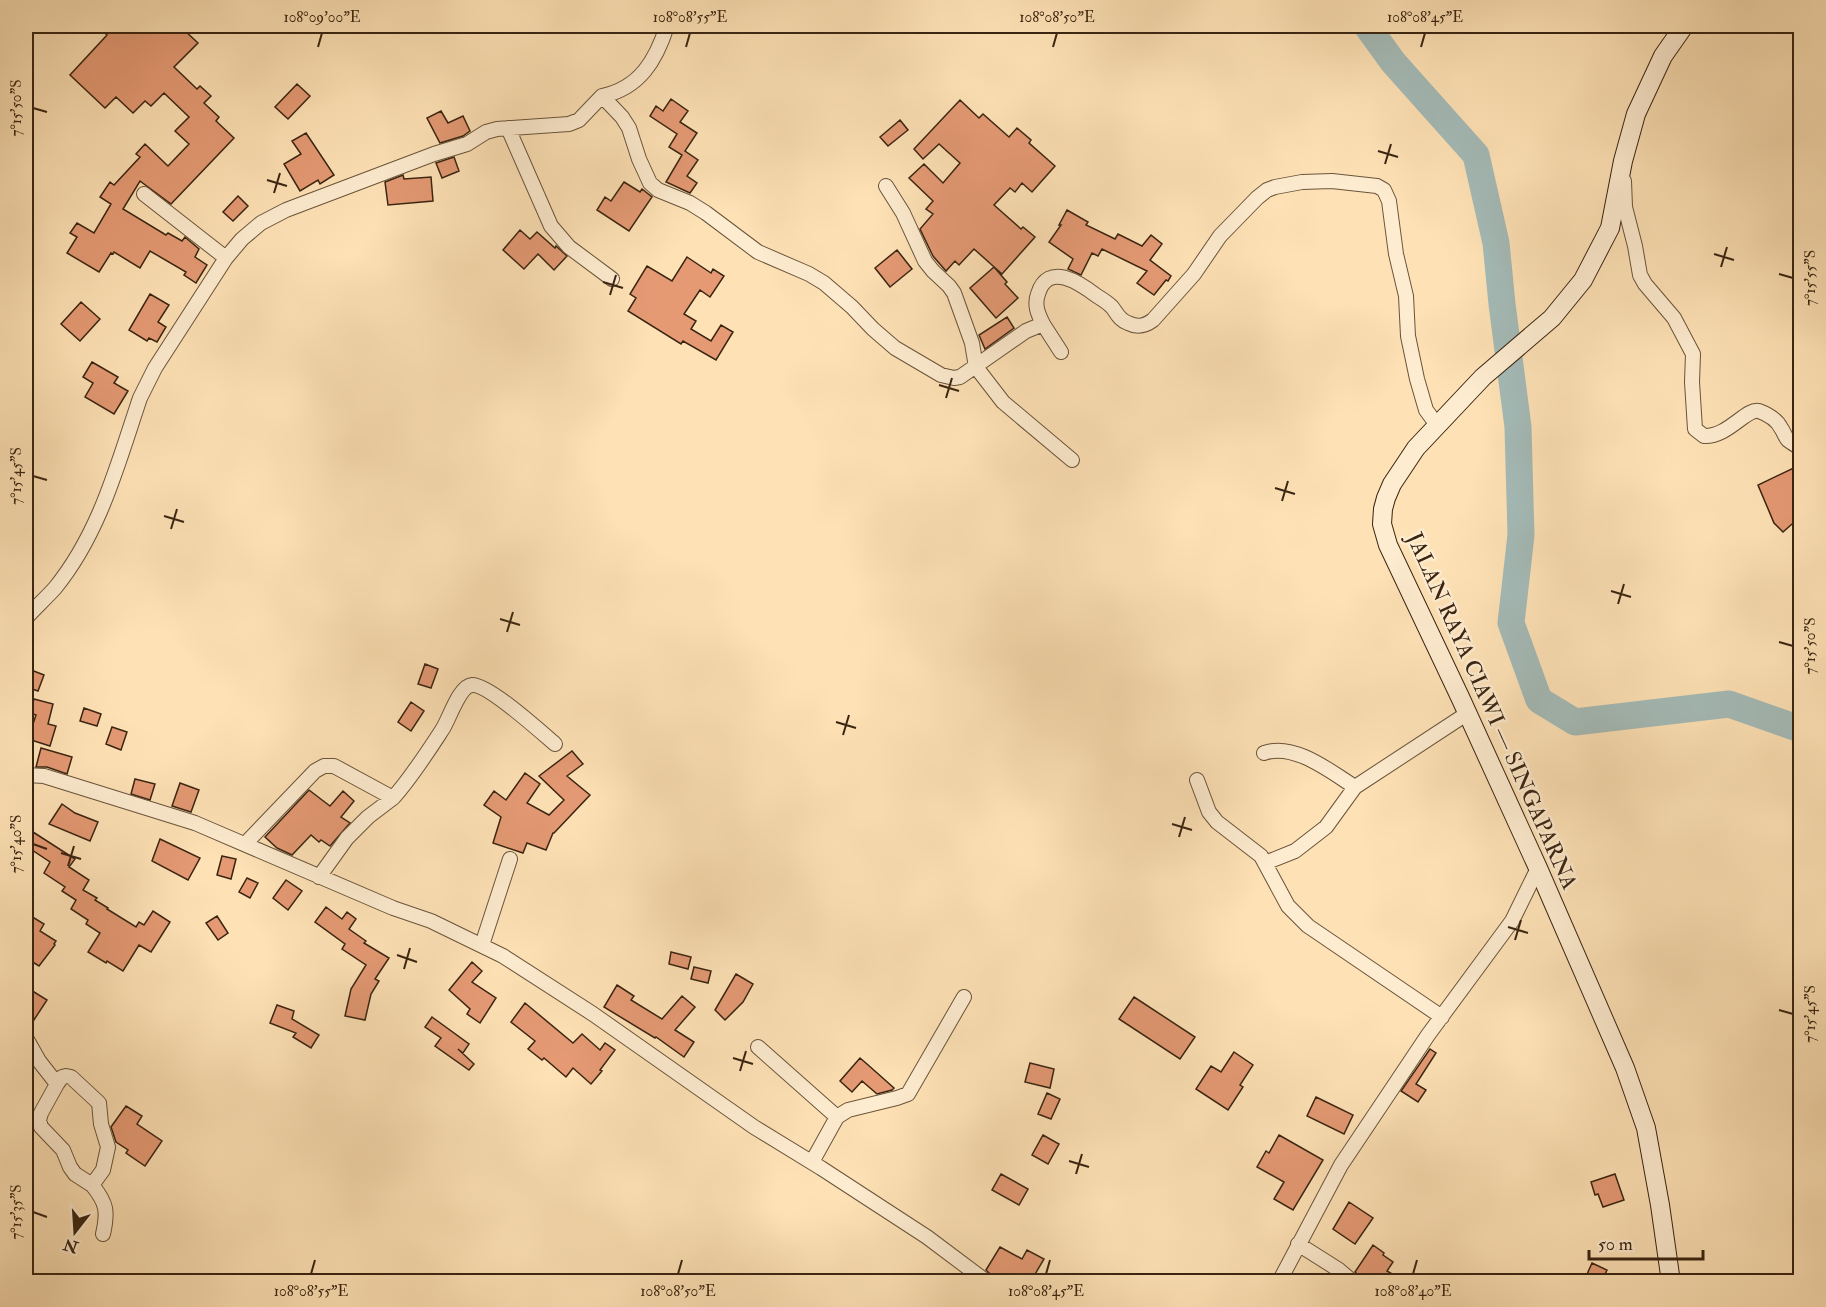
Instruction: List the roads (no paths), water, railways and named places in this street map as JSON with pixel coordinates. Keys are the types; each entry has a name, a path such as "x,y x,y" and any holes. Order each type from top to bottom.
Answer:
{"main road":[{"name":"JALAN RAYA CIAWI — SINGAPARNA","path":"1671,1281 1646,1128 1625,1068 1468,713 1388,545 1382,524 1383,509 1392,484 1416,448 1483,376 1552,318 1583,280 1610,228 1623,161 1636,114 1662,56 1684,26"}],"street":[{"path":"26,618 55,588 78,554 107,497 147,383 226,258 242,239 255,228 286,210 434,154 467,144 486,132 497,129 569,124 579,120 602,96 627,87 638,79 655,56 668,26"},
{"path":"602,96 629,128 650,183 658,190 690,203 758,252 809,274 852,307 895,348 941,375 954,378 966,373 1026,331 1043,324"},
{"path":"508,129 551,226 569,247 612,279"},
{"path":"1623,161 1625,207 1640,275 1644,284 1674,318 1693,354 1695,429 1704,436 1719,434 1737,423 1747,413 1758,411 1772,417 1781,426 1787,440 1800,448"},
{"path":"1061,352 1036,309 1036,297 1042,282 1048,278 1054,276 1070,279 1087,287 1112,306 1121,320 1138,326 1146,325 1183,287 1220,236 1267,190 1302,182 1377,186 1384,190 1389,201 1396,254 1406,296 1408,336 1419,387 1426,410 1437,425"},
{"path":"886,186 903,213 925,261 949,286 961,307 972,342 976,367 1003,402 1072,460"},
{"path":"144,194 226,258"},
{"path":"319,877 347,838 368,817 393,798 444,728 461,694 467,687 474,685 485,688 555,744"},
{"path":"1265,863 1295,851 1326,827 1355,787 1468,713"},
{"path":"1264,753 1282,750 1309,759 1355,787"},
{"path":"244,844 315,771 324,766 334,766 393,798"},
{"path":"26,775 44,776 195,823 393,908 431,921 503,956 593,1014 754,1127 927,1237 987,1281"},
{"path":"1197,780 1209,812 1217,822 1256,850 1281,896 1297,916 1442,1017"},
{"path":"482,945 510,859"},
{"path":"1280,1281 1341,1165 1442,1017 1512,921 1538,868"},
{"path":"812,1162 837,1118 848,1110 908,1094 964,997"},
{"path":"26,1038 39,1061 57,1084"},
{"path":"758,1047 837,1118"},
{"path":"92,1185 103,1170 108,1147 101,1124 99,1103 71,1077 62,1077 40,1113 40,1126 63,1150 75,1174 92,1185 105,1203 106,1220 103,1234"},
{"path":"1298,1244 1353,1281"}],"waterway":[{"path":"1367,26 1393,62 1476,155 1496,243 1518,427 1521,535 1511,623 1539,700 1575,722 1729,704 1800,729"}]}
